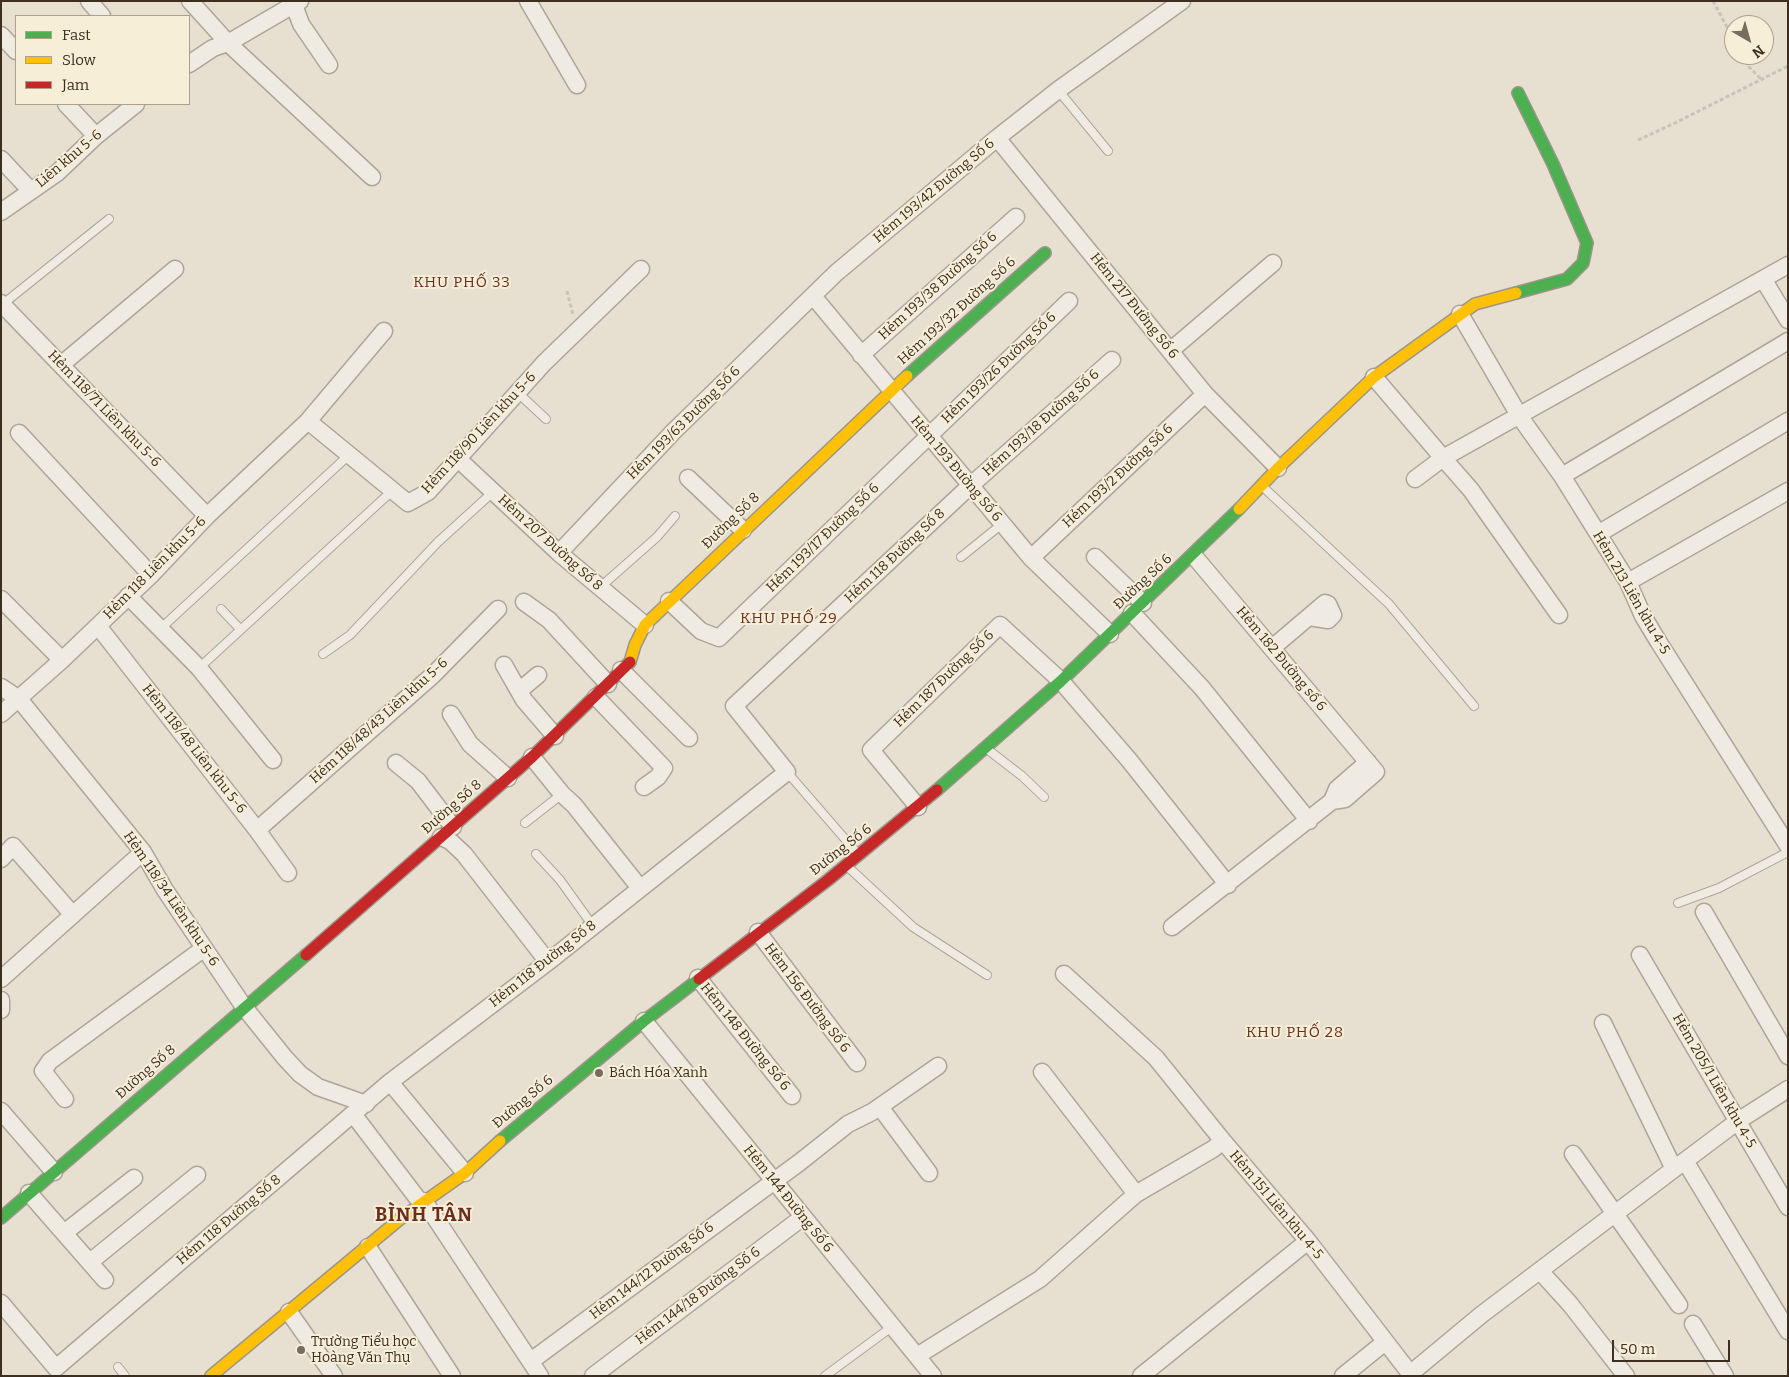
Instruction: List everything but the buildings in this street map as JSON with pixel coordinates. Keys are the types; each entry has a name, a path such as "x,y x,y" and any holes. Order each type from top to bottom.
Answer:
{"street":[{"path":"89,1 101,15"},
{"path":"190,1 228,42 372,177"},
{"path":"528,1 577,85"},
{"name":"Hẻm 193/42 Đường Số 6","path":"813,296 836,273 997,138 1058,90 1182,1"},
{"path":"190,63 213,48 228,42 297,3 301,24 329,65"},
{"path":"1,35 15,50"},
{"name":"Đường Số 6","path":"211,1376 422,1202 465,1173 514,1128 644,1021 860,855 918,807 1061,681 1194,556 1278,468 1374,377 1475,304 1567,279 1583,263 1587,244 1553,164 1518,93"},
{"path":"67,105 96,136"},
{"name":"Liên khu 5-6","path":"1,212 68,164 96,136 135,105"},
{"name":"Hẻm 217 Đường Số 6","path":"997,138 1205,394 1278,468"},
{"path":"1,160 31,191"},
{"name":"Hẻm 193/38 Đường Số 6","path":"861,355 1016,217"},
{"name":"Hẻm 193/32 Đường Số 6","path":"890,391 1045,253"},
{"path":"1170,351 1273,263"},
{"path":"1414,479 1442,458 1520,417 1788,265"},
{"path":"62,364 175,269"},
{"name":"Hẻm 118/90 Liên khu 5-6","path":"308,421 351,454 392,492 408,503 428,492 517,392 579,329 642,270"},
{"path":"1764,279 1788,320"},
{"name":"Hẻm 193 Đường Số 6","path":"813,296 890,391 1031,558 1110,634"},
{"name":"Hẻm 193/63 Đường Số 6","path":"559,553 674,431 813,296"},
{"name":"Hẻm 193/26 Đường Số 6","path":"929,436 1069,301"},
{"name":"Hẻm 118/71 Liên khu 5-6","path":"2,303 207,516"},
{"name":"Hẻm 213 Liên khu 4-5","path":"1460,314 1520,417 1562,476 1628,582 1643,616 1658,641 1787,845"},
{"name":"Hẻm 118 Liên khu 5-6","path":"1,714 98,626 151,575 207,516 308,421 384,331"},
{"path":"1562,476 1788,341"},
{"name":"Hẻm 193/18 Đường Số 6","path":"970,486 1112,360"},
{"path":"1374,377 1471,490 1559,615"},
{"name":"Đường Số 8","path":"2,1215 532,757 632,660 635,645 645,625 890,391"},
{"name":"Hẻm 193/2 Đường Số 6","path":"1031,558 1205,394"},
{"path":"1598,534 1788,422"},
{"path":"19,433 151,575"},
{"name":"Hẻm 193/17 Đường Số 6","path":"669,601 701,630 719,638 929,436"},
{"name":"Hẻm 207 Đường Số 8","path":"457,458 559,553 645,625"},
{"path":"688,478 743,530"},
{"name":"Hẻm 118 Đường Số 8","path":"1,1303 56,1368 390,1082 548,962 787,772 734,706 970,486"},
{"path":"1628,582 1788,491"},
{"name":"Hẻm 182 Đường số 6","path":"1194,556 1368,762 1337,789 1332,801 1308,820"},
{"path":"1095,557 1308,820 1228,885 1172,927"},
{"path":"128,596 198,668 273,760"},
{"path":"1,599 62,660"},
{"path":"524,602 554,626 608,684"},
{"name":"Hẻm 118/48/43 Liên khu 5-6","path":"258,830 433,675 498,609"},
{"path":"1272,648 1309,617"},
{"name":"Hẻm 187 Đường Số 6","path":"918,807 871,750 1000,625 1061,681"},
{"name":"Hẻm 118/48 Liên khu 5-6","path":"98,626 258,830 288,873"},
{"path":"504,665 519,691 554,736"},
{"path":"621,670 689,738"},
{"path":"519,691 538,675"},
{"path":"1061,681 1129,760 1228,885"},
{"name":"Hẻm 118/34 Liên khu 5-6","path":"1,688 19,699 143,852 244,1007 300,1074 318,1087 359,1109"},
{"path":"596,697 664,768 658,777 644,787"},
{"path":"450,714 470,744 508,778"},
{"path":"532,757 562,794 574,805 640,888"},
{"path":"396,763 418,781 447,832 450,841 464,854 548,962"},
{"path":"1,858 13,846 73,915"},
{"path":"1,979 143,852"},
{"path":"1704,912 1788,1056"},
{"name":"Hẻm 156 Đường Số 6","path":"758,932 856,1063"},
{"path":"65,1099 43,1072 50,1061 204,948"},
{"name":"Hẻm 205/1 Liên khu 4-5","path":"1640,955 1788,1207"},
{"path":"1064,974 1156,1058 1222,1140"},
{"name":"Hẻm 148 Đường Số 6","path":"698,978 792,1096"},
{"path":"1,1000 1,1010"},
{"name":"Hẻm 144 Đường Số 6","path":"644,1021 932,1376"},
{"path":"1603,1023 1680,1165 1788,1331"},
{"name":"Hẻm 144/12 Đường Số 6","path":"530,1361 848,1124 880,1107 938,1066"},
{"path":"1042,1072 1136,1194"},
{"path":"390,1082 465,1173"},
{"path":"1411,1375 1481,1315 1738,1121 1788,1089"},
{"path":"880,1107 929,1173"},
{"path":"359,1109 540,1376"},
{"path":"1,1111 54,1172"},
{"name":"Hẻm 151 Liên khu 4-5","path":"917,1356 1040,1279 1136,1194 1213,1149 1222,1140 1308,1241 1411,1375"},
{"path":"1573,1154 1613,1215 1679,1306"},
{"path":"90,1262 197,1174"},
{"path":"64,1233 134,1178"},
{"path":"29,1193 105,1280"},
{"name":"Hẻm 144/18 Đường Số 6","path":"593,1376 802,1216"},
{"path":"1141,1376 1308,1241"},
{"path":"368,1247 452,1376"},
{"path":"1540,1271 1570,1304 1626,1376"},
{"path":"289,1312 334,1376"},
{"path":"1693,1324 1725,1376"},
{"path":"1343,1376 1386,1342"}],"lane":[{"path":"1058,90 1108,152"},
{"path":"2,303 109,218"},
{"path":"517,392 546,418"},
{"path":"159,630 351,454"},
{"path":"1262,486 1389,604 1474,706"},
{"path":"198,668 392,492"},
{"path":"323,654 350,635 438,542 493,492"},
{"path":"602,589 606,582 657,537 675,516"},
{"path":"961,557 1002,524"},
{"path":"221,609 240,629"},
{"path":"986,748 1022,776 1044,797"},
{"path":"787,772 860,855"},
{"path":"525,824 562,794"},
{"path":"1678,903 1719,888 1787,845"},
{"path":"536,854 560,880 593,926"},
{"path":"846,865 913,927 987,976"},
{"path":"825,1376 893,1326"},
{"path":"118,1367 125,1376"}],"path":[{"path":"1713,1 1724,21"},
{"path":"1747,65 1762,80"},
{"path":"1638,140 1788,66"},
{"path":"567,291 579,329"}],"traffic: fast":[{"path":"1516,293 1567,279 1583,263 1587,243 1553,164 1518,93"},
{"path":"907,376 1045,253"},
{"path":"937,790 1061,681 1239,509"},
{"path":"1,1218 306,955"},
{"path":"500,1141 644,1021 699,979"}],"traffic: slow":[{"path":"1239,509 1278,468 1374,377 1475,304 1516,293"},
{"path":"630,662 635,645 645,625 907,376"},
{"path":"211,1376 400,1219 465,1173 500,1141"}],"traffic: jam":[{"path":"306,955 532,757 630,662"},
{"path":"699,979 828,880 937,790"}],"place":[{"name":"Bách Hóa Xanh","path":"599,1073"},
{"name":"Trường Tiểu học Hoàng Văn Thụ","path":"301,1350"}],"district":[{"name":"KHU PHỐ 33","path":"462,283"},
{"name":"KHU PHỐ 29","path":"789,619"},
{"name":"KHU PHỐ 28","path":"1295,1033"},
{"name":"BÌNH TÂN","path":"424,1216"}]}
